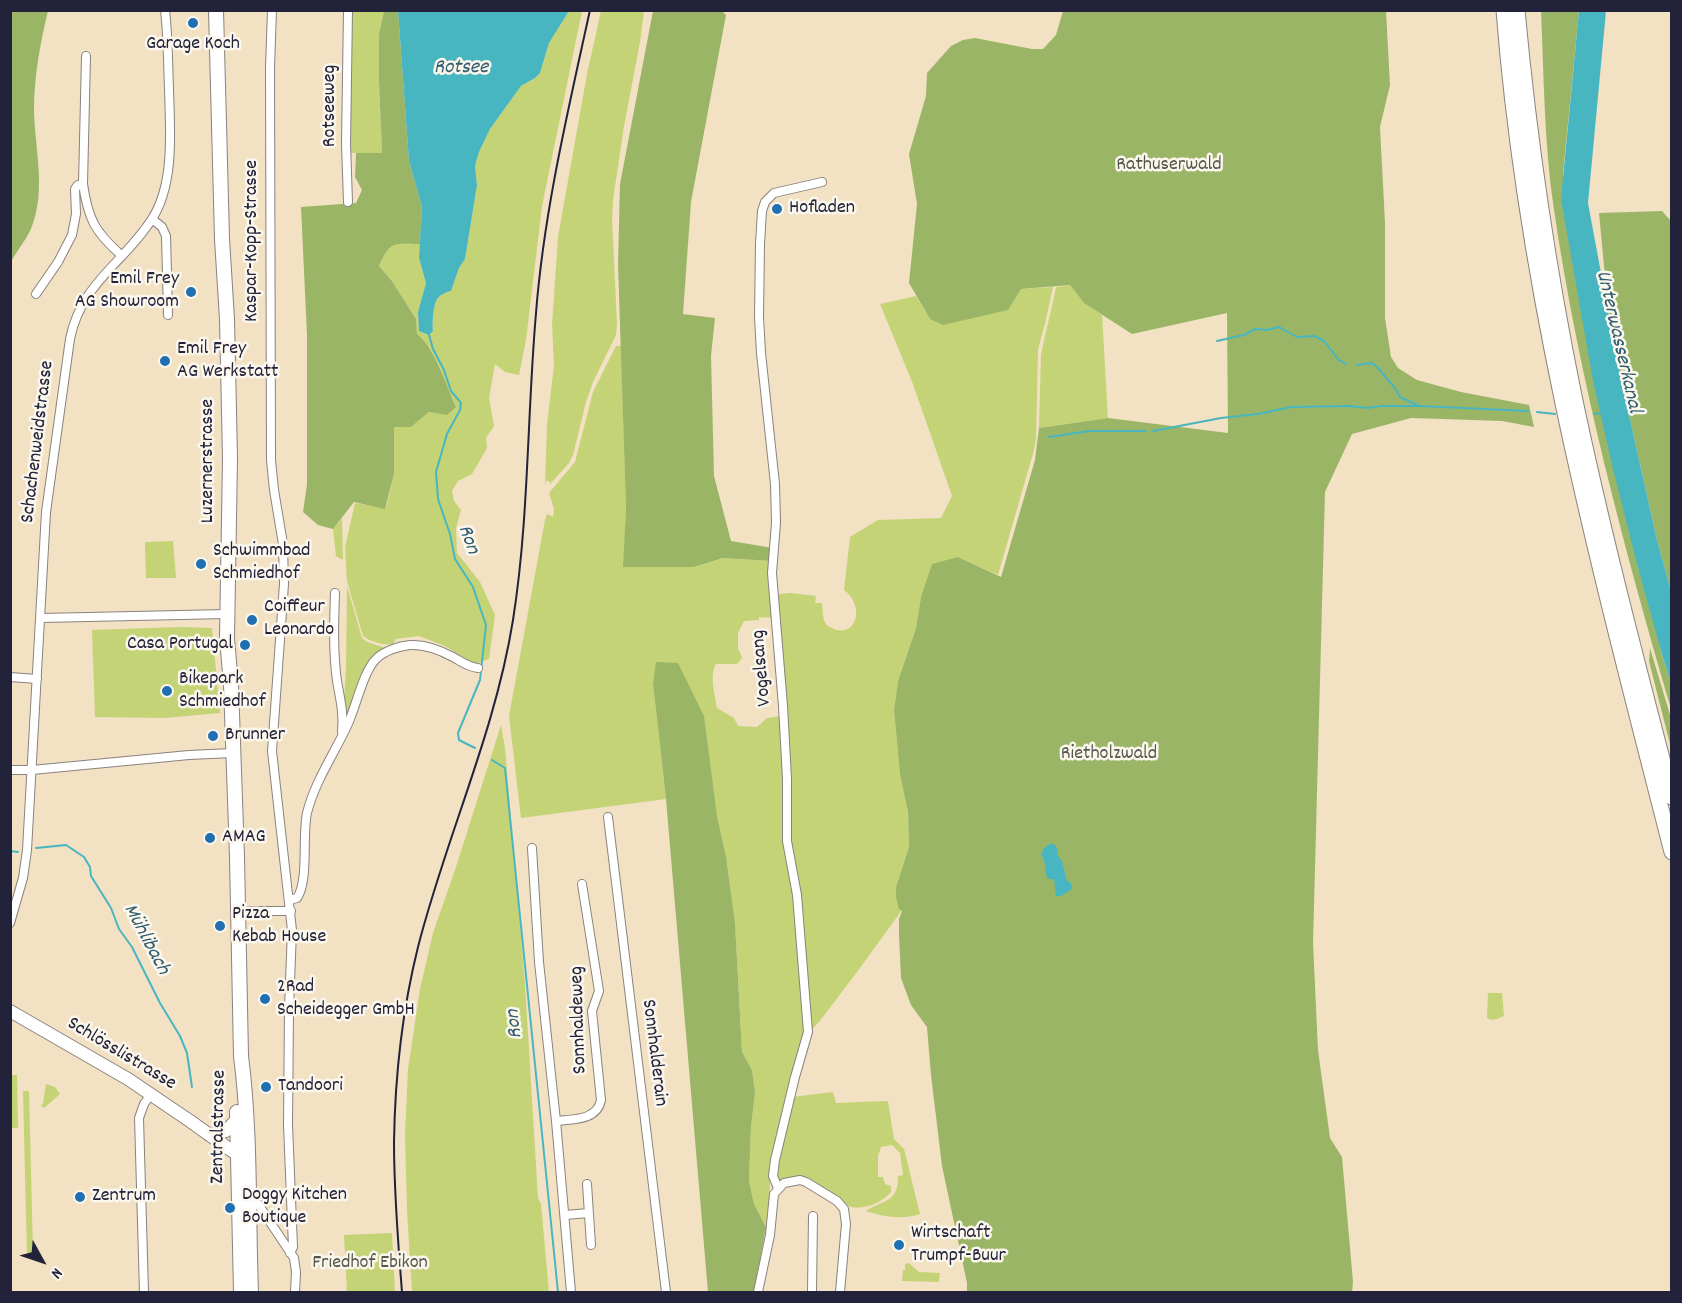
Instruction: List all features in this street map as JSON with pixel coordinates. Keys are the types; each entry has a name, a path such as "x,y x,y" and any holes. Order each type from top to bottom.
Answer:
{"highway":[{"path":"1504,10 1516,129 1528,216 1559,389 1601,576 1671,852"},
{"path":"1517,10 1540,206 1566,358 1602,521 1671,796"}],"main road":[{"name":"Luzernerstrasse","path":"216,10 230,459 227,638 231,694 241,1056"},
{"name":"Schlösslistrasse","path":"10,1011 151,1094 226,1148 243,1153"},
{"name":"Zentralstrasse","path":"241,1056 237,1119 248,1190 251,1293"},
{"name":"Zentralstrasse","path":"241,1056 245,1085 241,1293"},
{"path":"209,1135 229,1130 237,1119"}],"street":[{"name":"Schachenweidstrasse","path":"10,923 23,878 27,850 41,618 42,556 71,333 76,316 95,284 139,237 152,219 164,194 168,170 170,121 165,10"},
{"name":"Kaspar-Kopp-Strasse","path":"272,10 270,68 271,460 283,544 284,584 272,751 291,911 288,1125 292,1247 290,1253"},
{"name":"Rotseeweg","path":"348,10 346,144 348,202"},
{"path":"86,56 83,184 89,213 96,229 121,255"},
{"name":"Vogelsang","path":"778,1188 773,1176 775,1160 808,1032 797,895 787,842 785,737 772,573 776,522 775,484 759,317 761,220 765,202 774,193 822,183"},
{"path":"36,294 58,262 72,235 76,214 75,189 78,185 83,184"},
{"path":"152,219 162,227 166,236 168,315"},
{"path":"335,593 333,639 337,682 342,702 342,735"},
{"path":"41,618 227,614"},
{"path":"290,900 297,898 302,885 305,828 312,797 377,658 402,646 423,646 443,652 467,666 478,668"},
{"path":"10,677 37,679"},
{"path":"10,770 232,753"},
{"name":"Sonnhalderain","path":"608,817 666,1293"},
{"path":"532,848 539,962 571,1293"},
{"name":"Sonnhaldeweg","path":"556,1121 590,1116 597,1111 601,1100 592,1011 599,991 582,884"},
{"path":"238,911 291,911"},
{"path":"144,1293 139,1118 151,1094"},
{"path":"758,1293 770,1235 774,1194 784,1183 792,1180 806,1182 837,1201 844,1209 846,1224 840,1293"},
{"path":"587,1184 591,1245"},
{"path":"248,1190 294,1258 295,1293"},
{"path":"565,1215 589,1213"},
{"path":"812,1293 813,1216"}],"green space":[{"path":"11,10 48,11 42,35 34,99 39,169 36,212 30,230 11,262"},
{"path":"351,11 384,11 379,34 382,153 349,153"},
{"path":"384,11 398,11 409,161 422,207 420,244 394,245 379,266 392,281 416,319 417,334 435,358 456,407 447,415 429,412 411,427 394,427 394,474 385,509 354,502 333,529 318,525 303,512 307,484 307,335 301,207 356,203 362,190 355,177 356,153 382,153 379,34"},
{"path":"569,11 582,11 542,206 526,340 519,375 505,372 495,364 489,398 494,426 486,438 487,448 472,474 458,481 452,491 454,501 461,510 456,528 457,553 480,582 495,615 489,659 474,664 445,646 419,636 395,639 394,644 378,643 363,636 347,581 345,547 355,503 386,508 394,474 394,427 411,427 429,412 447,415 446,387 439,365 432,351 417,334 416,319 392,281 379,266 394,245 420,244 419,258 426,283 418,312 419,331 433,331 433,315 437,299 451,291 459,268 465,259 477,185 475,166 479,152 490,129 521,86 540,73 549,43"},
{"path":"601,11 644,11 613,200 616,335 593,382 573,455 569,463 550,484 546,481 545,486 547,425 554,365 552,325 558,237 587,74"},
{"path":"653,11 722,11 726,15 691,202 683,314 715,318 711,356 714,476 731,541 773,548 772,561 723,558 694,567 623,567 626,508 618,264 620,184"},
{"name":"Rietholzwald","path":"1063,11 1386,11 1390,85 1380,127 1385,223 1385,318 1391,357 1398,368 1417,380 1461,392 1529,405 1534,427 1502,421 1411,418 1352,434 1325,492 1313,943 1318,1050 1330,1138 1342,1157 1352,1292 967,1292 942,1166 927,1027 911,1005 901,978 899,919 902,911 899,909 896,897 896,887 909,847 908,812 900,775 894,710 898,681 916,628 921,597 932,564 958,557 1001,577 1035,460 1039,428 1108,418 1228,433 1227,313 1132,334 1084,303 1070,285 1021,289 1008,310 943,325 930,319 909,283 917,204 909,154 926,96 927,73 951,46 963,40 975,38 1043,49 1056,35"},
{"path":"1541,11 1579,11 1563,174 1661,651 1671,683 1671,709 1619,524 1589,399 1564,273 1548,160"},
{"path":"1662,211 1671,221 1671,591 1657,540 1619,370 1608,307 1599,213"},
{"path":"1070,285 1084,303 1102,315 1108,418 1039,428 1041,355 1044,338 1056,287"},
{"path":"1053,287 1038,349 1034,450 998,575 958,557 921,597 916,628 898,681 894,710 900,775 908,812 909,847 896,887 902,910 812,1029 791,862 777,598 780,594 790,593 816,596 815,603 822,603 823,618 827,625 840,630 847,629 855,620 856,612 855,604 844,590 850,537 878,520 941,518 952,496 913,384 880,304 916,296 930,319 1021,289"},
{"path":"616,346 621,346 626,508 624,567 694,567 723,558 772,561 775,618 759,617 759,620 744,621 738,633 738,648 742,658 737,664 716,664 713,680 717,708 734,718 738,726 757,727 767,718 782,716 807,1024 772,1168 766,1227 754,1204 749,1181 755,1093 752,1070 742,1052 735,923 726,856 717,816 653,684 666,799 521,818 509,716 545,520 547,514 553,517 554,509 549,493 575,462 593,392"},
{"path":"342,518 343,560 336,556 333,529"},
{"path":"173,541 176,578 146,578 145,542"},
{"path":"347,586 362,638 386,648 378,653 347,722 344,702"},
{"path":"212,628 220,713 164,718 95,717 92,630"},
{"path":"1650,648 1671,718 1671,748 1649,661"},
{"path":"656,662 678,663 704,716 717,816 726,856 735,923 742,1052 752,1070 755,1093 749,1181 754,1204 766,1227 754,1292 708,1292 666,799 653,684"},
{"path":"501,725 505,748 525,985 538,1198 541,1204 549,1292 412,1292 405,1135 408,1069 420,989 433,933"},
{"path":"1488,993 1502,993 1504,1016 1493,1020 1487,1017"},
{"path":"11,1075 17,1075 18,1128 11,1128"},
{"path":"46,1084 55,1087 60,1094 44,1108 41,1106"},
{"path":"23,1091 29,1091 33,1254 27,1255"},
{"path":"833,1092 836,1103 888,1101 894,1139 904,1149 920,1214 893,1217 866,1211 893,1196 898,1185 898,1176 903,1175 900,1153 892,1145 881,1147 878,1156 878,1177 883,1177 885,1184 891,1186 891,1192 882,1200 871,1205 848,1206 808,1180 779,1181 775,1174 792,1097"},
{"name":"Friedhof Ebikon","path":"392,1233 395,1292 347,1292 344,1235"},
{"path":"909,1263 919,1272 940,1273 939,1282 902,1281 905,1264"}],"water":[{"name":"Rotsee","path":"398,11 569,11 549,43 540,73 521,86 490,129 479,152 475,166 477,185 465,259 459,268 451,291 437,299 433,315 433,331 429,335 419,331 418,312 426,283 419,258 422,207 409,161"},
{"path":"1579,11 1606,11 1588,203 1619,370 1657,540 1671,591 1671,683 1636,560 1593,381 1561,199"},
{"path":"1054,844 1057,848 1067,881 1071,883 1072,889 1061,896 1056,896 1054,879 1048,879 1041,855 1044,848"}],"waterway":[{"path":"1217,341 1244,335 1255,329 1267,330 1279,327 1297,337 1314,336 1324,341 1339,360 1346,364"},
{"name":"Ron","path":"429,335 451,391 461,403 460,410 447,434 436,472 438,499 450,534 455,559 473,587 486,625 480,680 458,733 459,740 475,748"},
{"path":"1357,365 1372,363 1395,388 1400,397 1417,405"},
{"path":"1153,431 1291,407 1420,406 1528,411"},
{"path":"1537,412 1555,414"},
{"path":"1594,414 1603,413"},
{"path":"1049,437 1090,431 1146,431"},
{"name":"Ron","path":"492,760 505,768 558,1292"},
{"name":"Mühlibach","path":"36,848 66,845 84,857 90,867 91,876 111,908 119,929 132,947 160,1003 180,1036 187,1053 192,1087"},
{"name":"Mühlibach","path":"10,851 18,852"}],"railway":[{"path":"402,1292 395,1199 394,1142 396,1093 404,1020 412,971 429,906 482,744 505,662 513,620 525,506 533,352 540,275 558,161 590,10"}],"place":[{"name":"Garage Koch","path":"193,23"},
{"name":"Hofladen","path":"777,209"},
{"name":"Emil Frey AG Showroom","path":"191,292"},
{"name":"Emil Frey AG Werkstatt","path":"165,361"},
{"name":"Schwimmbad Schmiedhof","path":"201,564"},
{"name":"Coiffeur Leonardo","path":"252,620"},
{"name":"Casa Portugal","path":"245,645"},
{"name":"Bikepark Schmiedhof","path":"167,691"},
{"name":"Brunner","path":"213,736"},
{"name":"AMAG","path":"210,838"},
{"name":"Pizza Kebab House","path":"220,926"},
{"name":"2Rad Scheidegger GmbH","path":"265,999"},
{"name":"Tandoori","path":"266,1087"},
{"name":"Zentrum","path":"80,1197"},
{"name":"Doggy Kitchen Boutique","path":"230,1208"},
{"name":"Wirtschaft Trumpf-Buur","path":"899,1245"}],"park label":[{"name":"Rathuserwald","path":"1169,166"}],"water label":[{"name":"Unterwasserkanal","path":"1617,342"}]}
